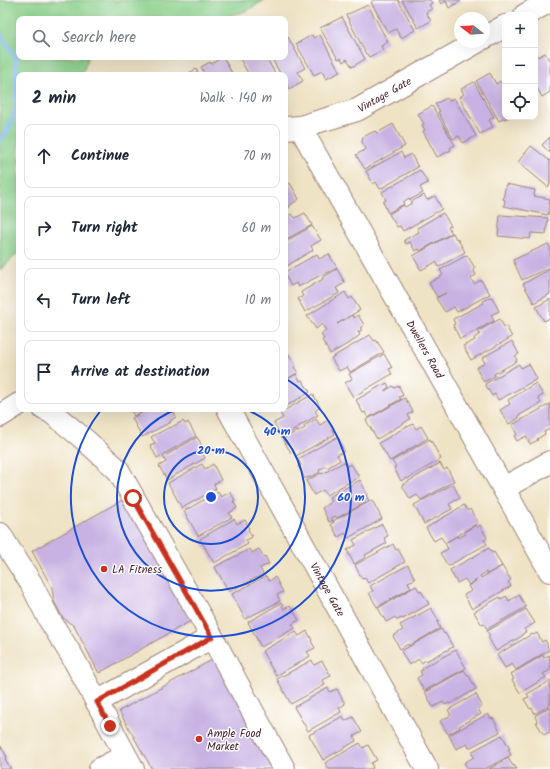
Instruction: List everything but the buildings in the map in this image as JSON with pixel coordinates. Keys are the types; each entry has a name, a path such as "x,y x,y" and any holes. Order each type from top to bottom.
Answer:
{"street":[{"path":"530,12 550,1"},
{"path":"490,35 502,28"},
{"name":"Vintage Gate","path":"293,127 357,110 466,48"},
{"name":"Dwellers Road","path":"293,127 504,488 550,571"},
{"path":"0,416 16,406"},
{"path":"51,412 118,470 284,769"},
{"name":"Vintage Gate","path":"230,412 427,769"},
{"path":"504,488 550,462"},
{"path":"0,534 31,583 49,619 72,656 129,763 100,769"},
{"path":"97,702 212,637"}],"green space":[{"path":"0,0 265,0 246,11 228,16 16,16 16,60 87,60 83,72 16,72 16,255 0,270"}],"waterway":[{"path":"0,34 16,58 16,107 7,133 0,140"}],"place":[{"name":"LA Fitness","path":"104,569"},
{"name":"Ample Food Market","path":"199,739"}],"route":[{"path":"110,726 97,702 212,637 133,498"}]}
